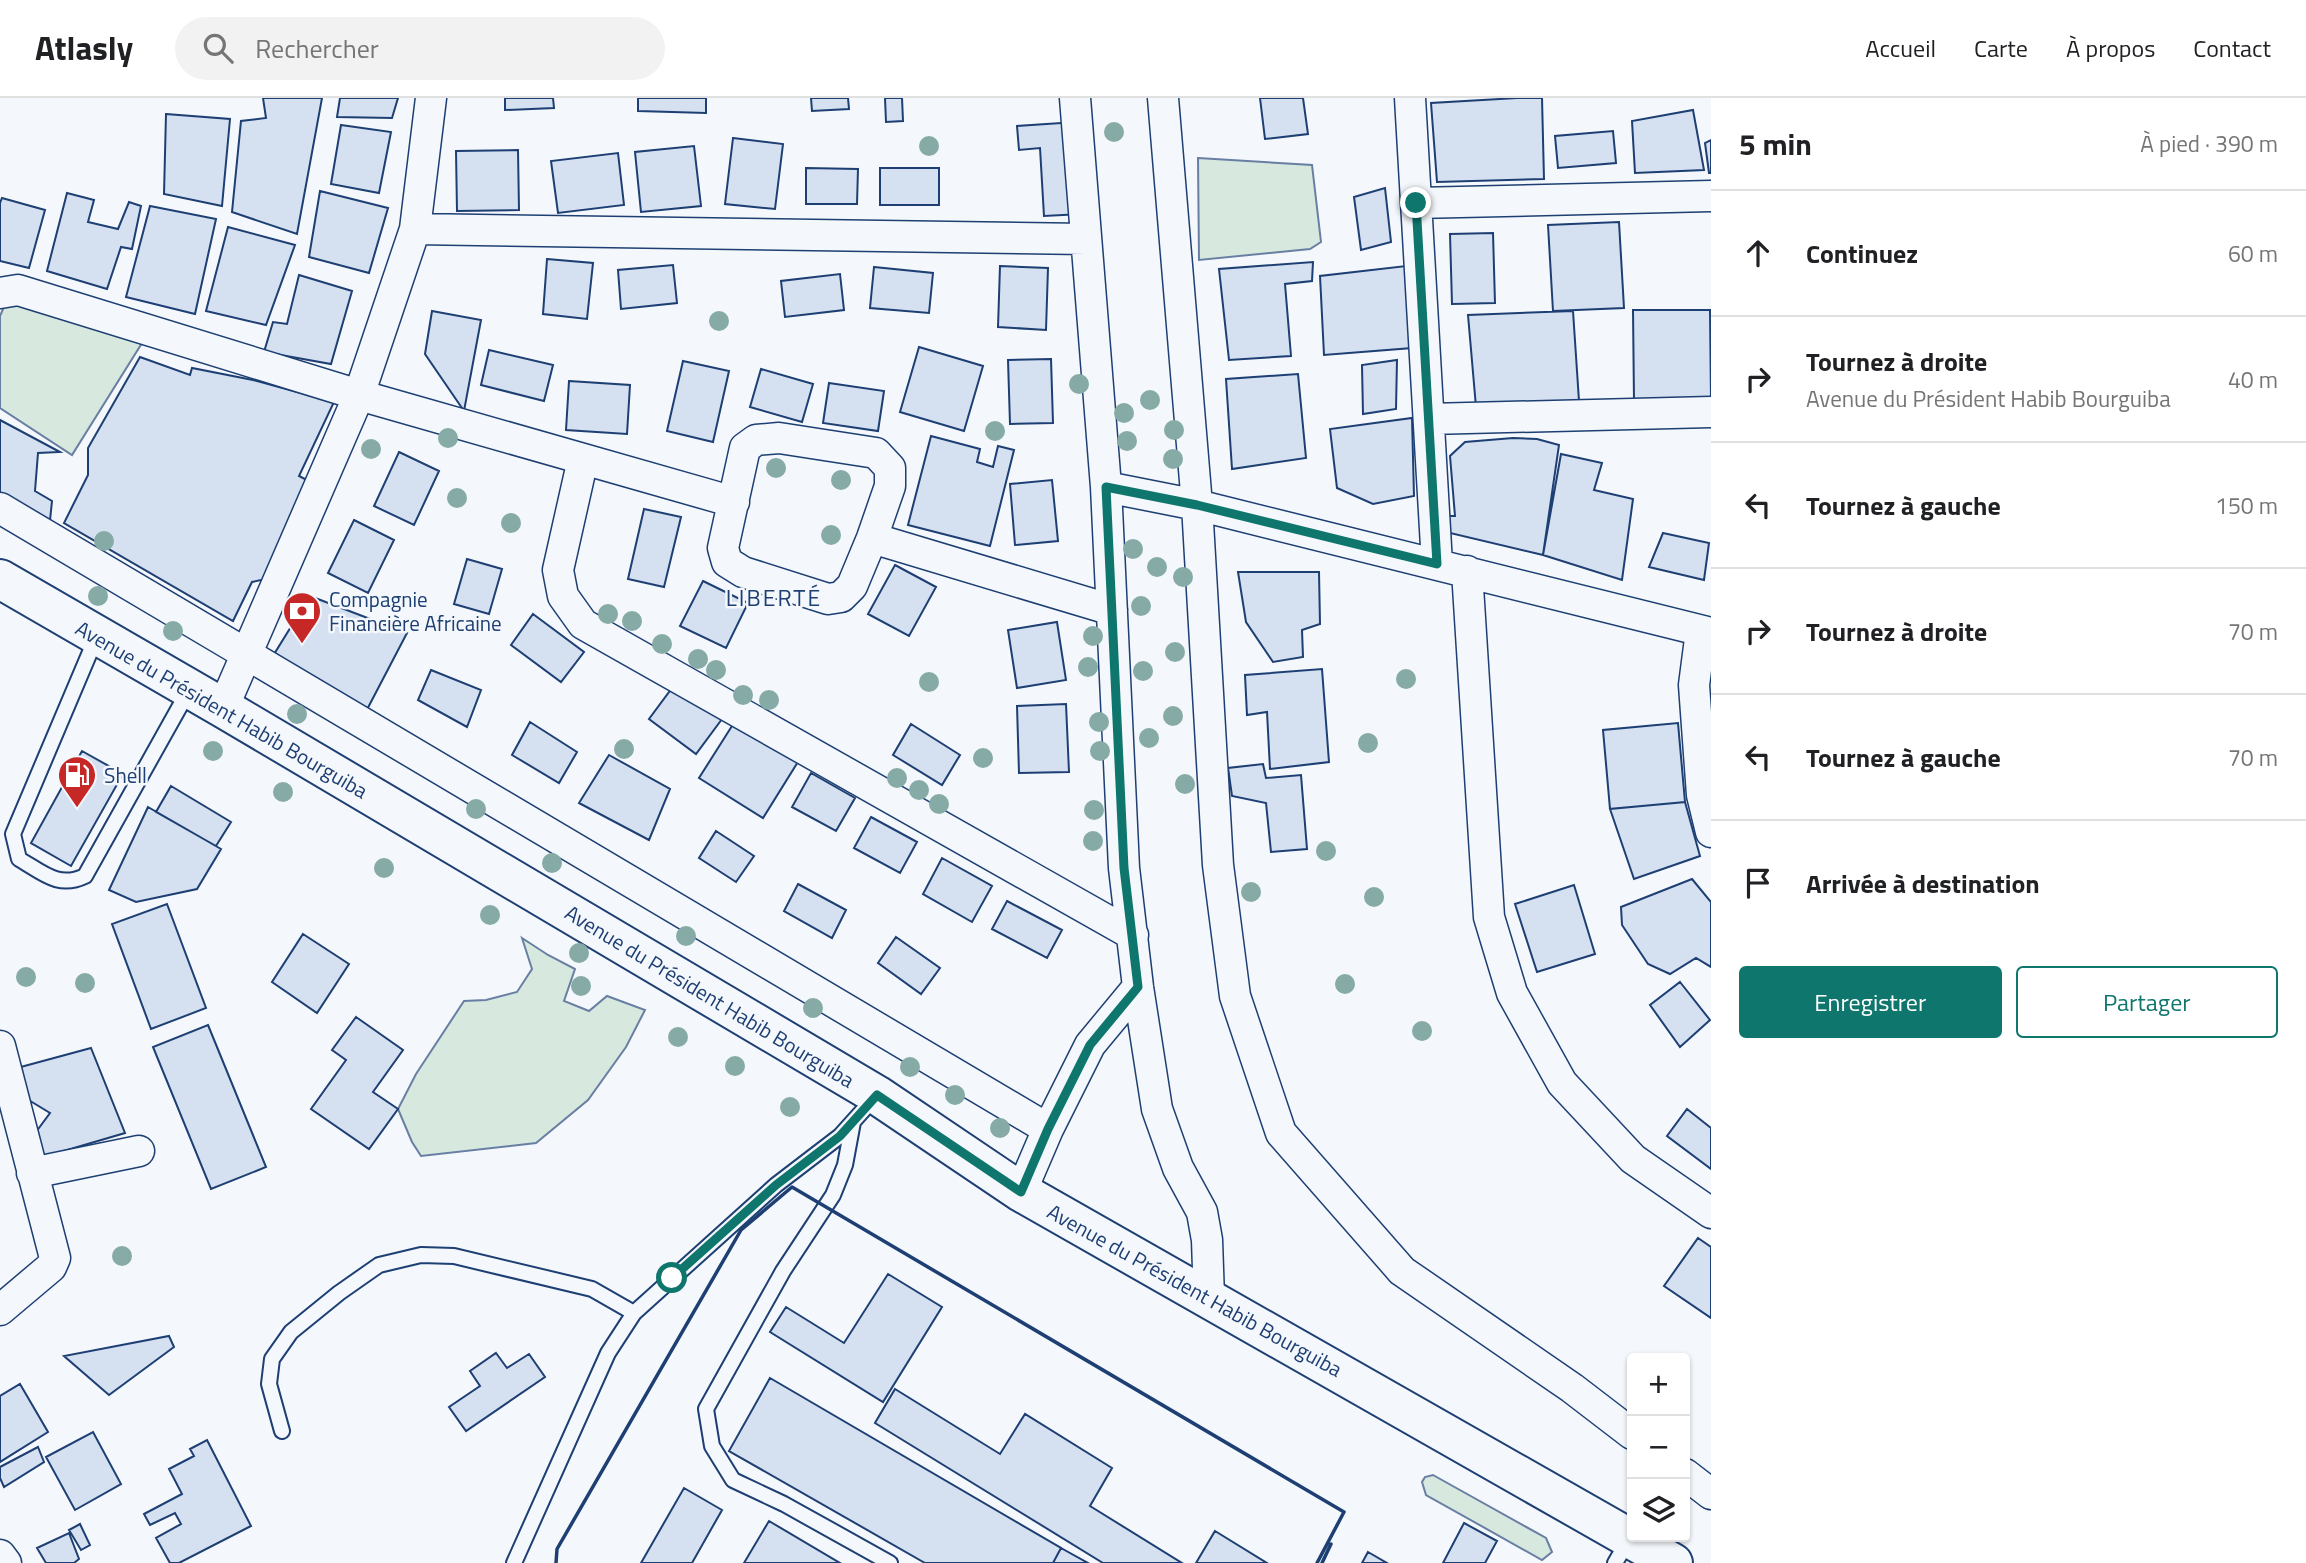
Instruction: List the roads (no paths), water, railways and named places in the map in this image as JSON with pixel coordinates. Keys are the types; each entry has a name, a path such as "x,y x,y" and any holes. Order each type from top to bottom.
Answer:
{"main road":[{"name":"Avenue du Président Habib Bourguiba","path":"0,579 223,708 865,1108 1209,1298 1622,1550 1673,1563"}],"street":[{"path":"223,708 359,395 415,229 431,98"},
{"path":"1075,98 1106,487 1124,868 1138,987 1157,1109 1178,1168 1202,1212 1207,1240 1209,1298"},
{"path":"1163,98 1197,505 1218,865 1235,996 1281,1133 1402,1271 1572,1388 1627,1430"},
{"path":"1410,98 1437,564"},
{"path":"1416,203 1711,196"},
{"path":"415,229 1086,239"},
{"path":"0,293 18,290 359,395 734,502"},
{"path":"1429,419 1711,412"},
{"path":"779,438 876,453 890,468 890,486 872,538 852,586 841,597 828,598 743,572 727,562 723,548 734,502 745,448 756,440 779,438"},
{"path":"583,459 558,570 563,596 583,624 1133,935"},
{"path":"1106,487 1197,505 1706,632 1694,685 1702,795 1711,832"},
{"path":"0,508 1048,1129"},
{"path":"872,538 1112,610"},
{"path":"1467,572 1489,917 1511,993 1562,1083 1633,1159 1711,1213"},
{"path":"1021,1192 1048,1129 1090,1045 1138,987"},
{"path":"0,1046 55,1258 51,1267 0,1310"},
{"path":"32,1172 139,1152"},
{"path":"1690,1478 1711,1494"},
{"path":"0,1555 6,1563"}],"lane":[{"path":"97,636 13,834 19,859 50,877 60,882 73,882 85,876 189,688"},
{"path":"514,1563 608,1353 634,1313 776,1185 840,1136 865,1108"},
{"path":"865,1108 833,1195 783,1271 706,1409 712,1446 733,1480 784,1504 890,1563"},
{"path":"282,1431 269,1384 272,1359 291,1332 379,1265 421,1255 454,1256 592,1289 634,1313"}],"place":[{"name":"Compagnie Financière Africaine","path":"302,645"},
{"name":"Shell","path":"77,809"}],"district":[{"name":"LIBERTÉ","path":"774,597"}]}
